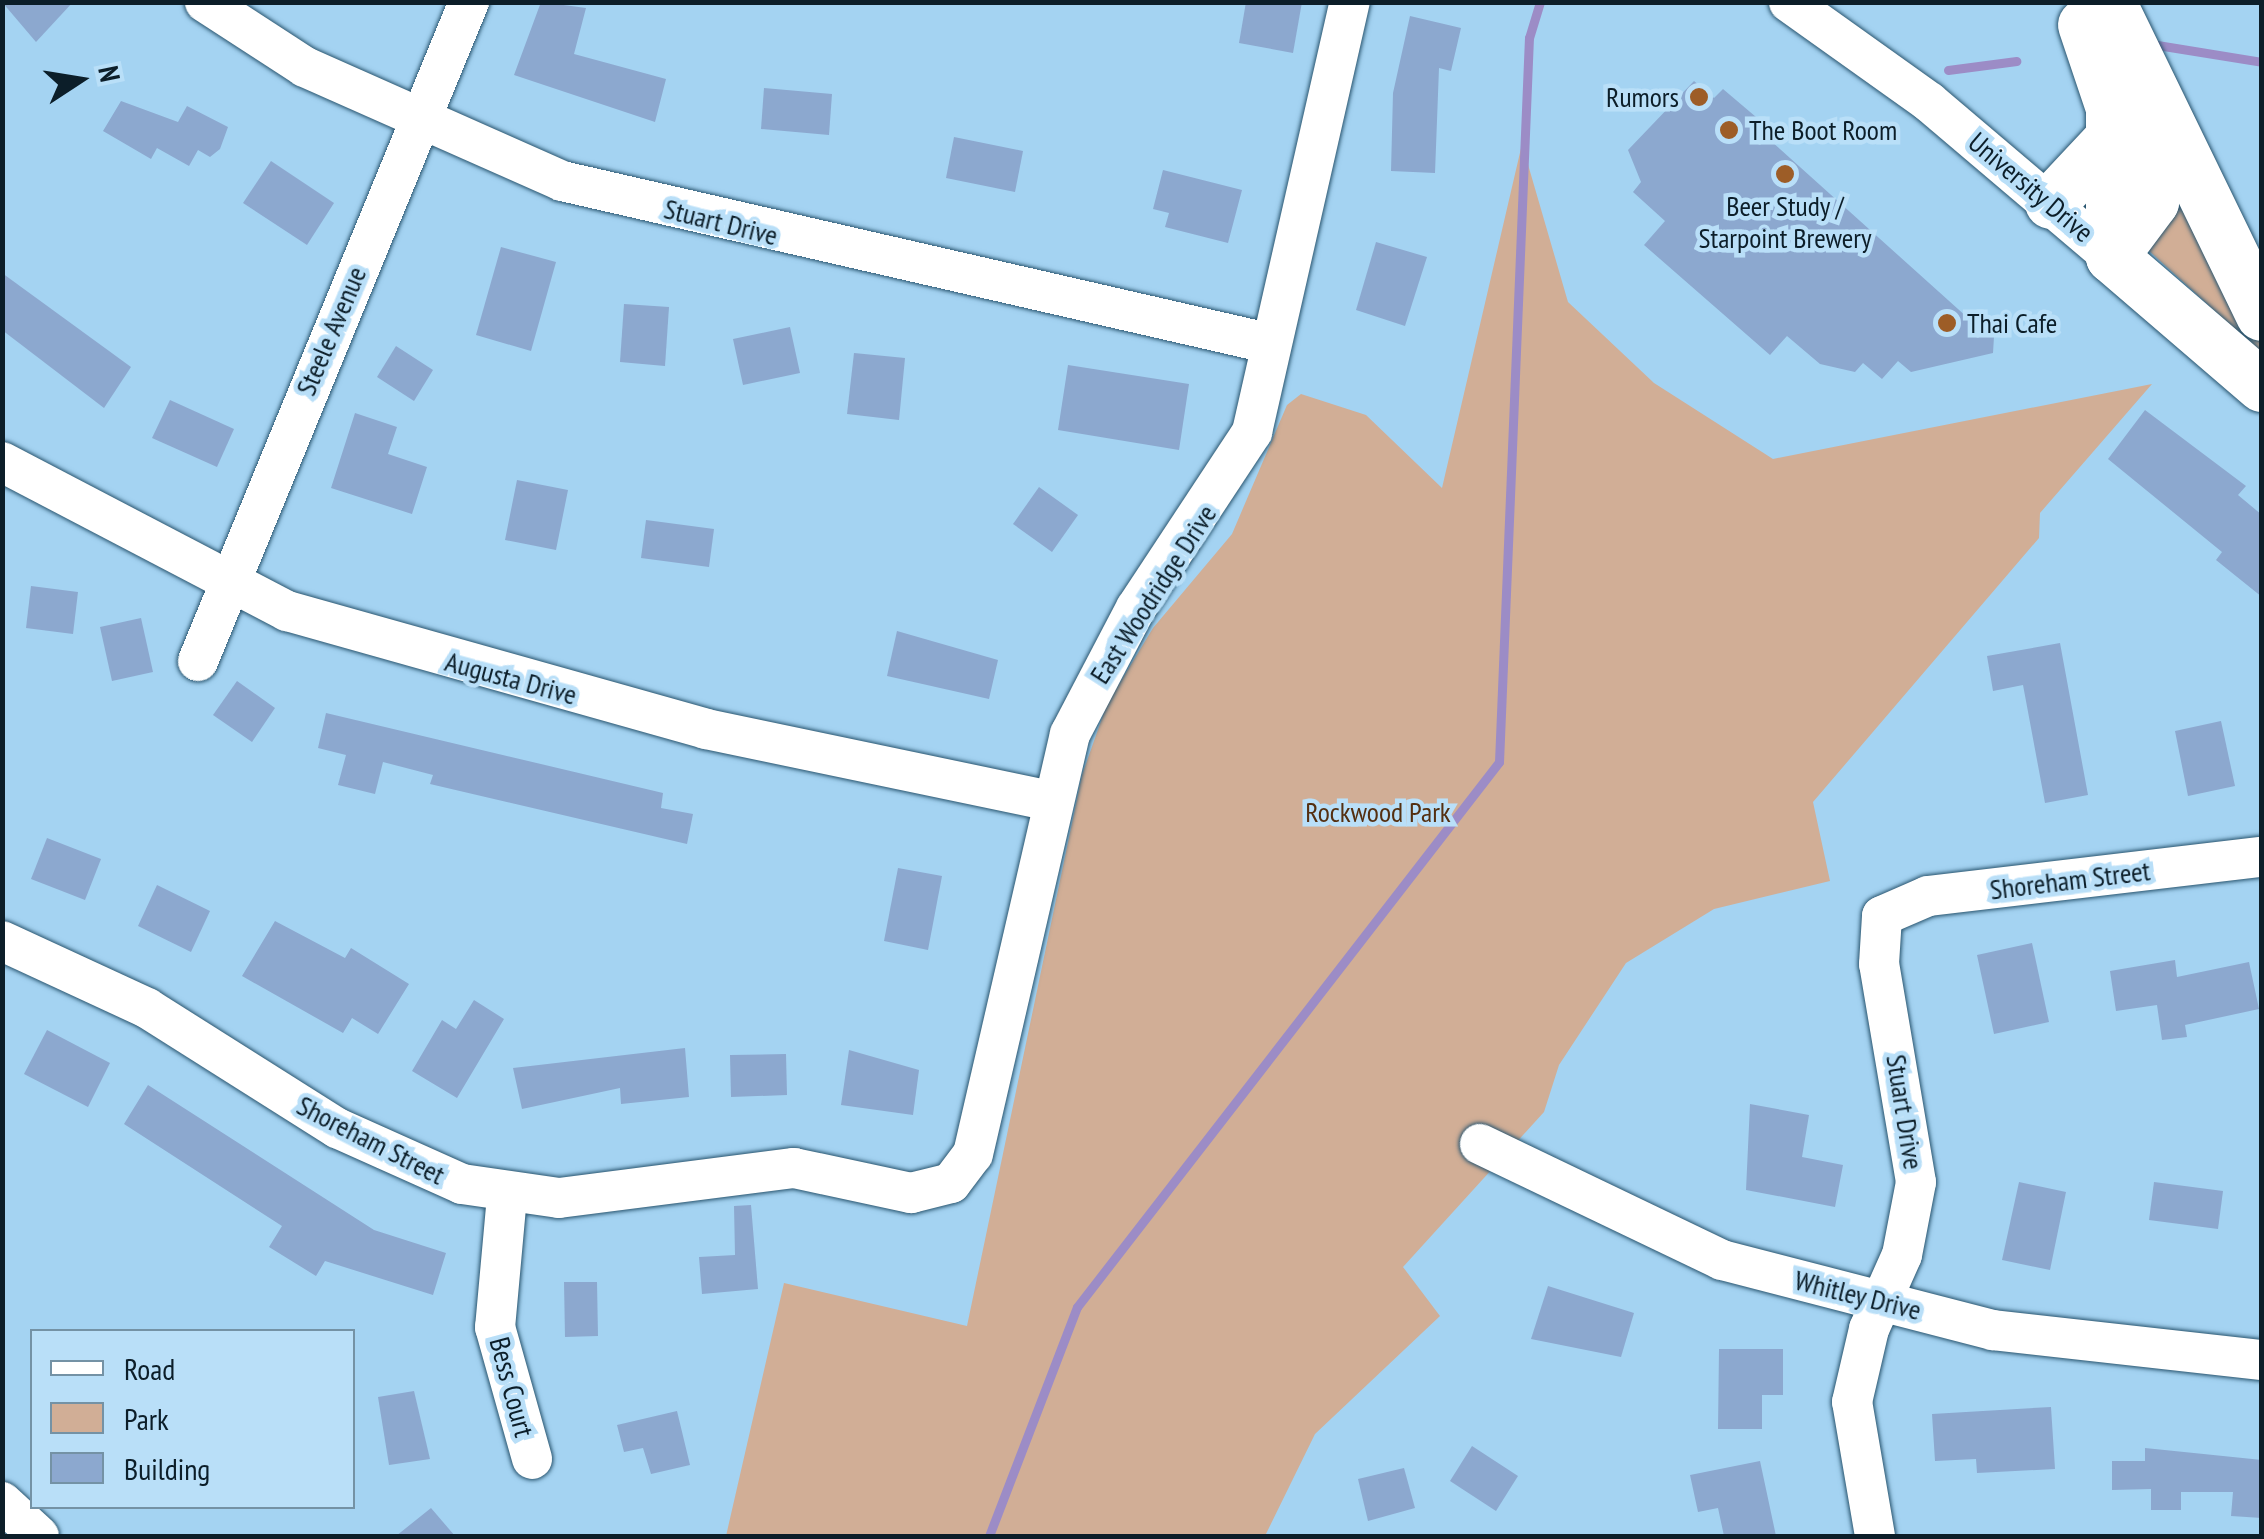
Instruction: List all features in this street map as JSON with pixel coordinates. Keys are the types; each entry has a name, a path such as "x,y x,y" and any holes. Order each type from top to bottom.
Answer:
{"main road":[{"path":"2074,2 2110,95 2112,256"},
{"path":"2110,2 2151,97 2262,315"},
{"path":"2112,256 2153,202 2151,97"},
{"path":"2052,204 2110,140"},
{"name":"University Drive","path":"2112,256 2262,386"}],"street":[{"name":"Stuart Drive","path":"205,2 305,67 418,122 562,181 694,217 1272,344"},
{"name":"Steele Avenue","path":"198,660 469,2"},
{"name":"East Woodridge Drive","path":"952,1183 973,1154 1052,801 1094,680 1236,469 1272,344 1350,2"},
{"name":"University Drive","path":"1789,2 2052,204 2112,256"},
{"name":"Augusta Drive","path":"2,462 228,587 500,677 1052,801"},
{"name":"Shoreham Street","path":"1882,916 1928,896 2262,857"},
{"name":"Stuart Drive","path":"1875,1536 1852,1402 1882,1300 1907,1239 1916,1182 1879,964 1882,916"},
{"name":"Shoreham Street","path":"2,941 147,1008 411,1166 507,1196 604,1195 747,1168 794,1168 912,1193 952,1183"},
{"name":"Whitley Drive","path":"1480,1144 1657,1235 1882,1300 2026,1335 2262,1360"},
{"name":"Bess Court","path":"507,1196 495,1327 532,1459"},
{"path":"2,1502 39,1536"}],"green space":[{"name":"Rockwood Park","path":"1522,144 1568,302 1654,383 1773,459 2152,384 2040,513 2039,538 1813,802 1830,881 1714,909 1626,963 1559,1065 1544,1112 1403,1267 1440,1316 1315,1434 1265,1536 726,1536 784,1283 967,1326 1082,775 1107,704 1153,628 1232,534 1287,405 1301,394 1366,415 1442,488"},
{"path":"2175,176 2261,335 2261,353 2147,249"}],"building":[{"path":"2,2 73,2 36,42"},
{"path":"541,2 586,8 574,54 666,79 655,122 514,75"},
{"path":"1246,2 1302,2 1293,53 1239,43"},
{"path":"1410,16 1461,28 1451,71 1439,68 1435,173 1391,171 1393,93"},
{"path":"1694,81 1714,98 1723,89 1756,117 1751,123 1968,318 1980,310 1995,320 1993,353 1911,372 1898,361 1882,379 1863,363 1855,372 1820,364 1787,336 1770,355 1644,245 1665,221 1633,192 1641,182 1628,150"},
{"path":"764,88 832,94 829,135 761,129"},
{"path":"121,101 178,122 187,106 228,127 220,149 210,157 198,150 189,166 157,148 151,159 103,131"},
{"path":"954,137 1023,151 1015,192 946,178"},
{"path":"271,161 334,203 307,245 243,203"},
{"path":"1163,170 1242,190 1228,243 1165,227 1169,213 1153,209"},
{"path":"1376,242 1427,257 1405,326 1356,310"},
{"path":"501,247 556,262 531,351 476,335"},
{"path":"2,273 131,367 104,408 2,330"},
{"path":"624,304 669,307 665,366 620,362"},
{"path":"790,327 800,373 743,385 733,339"},
{"path":"396,346 433,370 414,401 377,377"},
{"path":"854,353 905,358 899,420 847,414"},
{"path":"1068,365 1189,384 1179,450 1058,430"},
{"path":"170,400 234,429 217,467 152,438"},
{"path":"2145,410 2246,486 2238,495 2262,515 2262,597 2216,560 2222,552 2108,459"},
{"path":"355,413 397,427 388,454 427,467 412,514 331,488"},
{"path":"517,480 568,490 556,550 505,540"},
{"path":"1039,487 1078,515 1052,552 1013,524"},
{"path":"646,520 714,529 709,567 641,558"},
{"path":"31,586 78,592 73,634 26,628"},
{"path":"141,618 153,672 112,681 100,627"},
{"path":"897,631 998,660 989,699 887,676"},
{"path":"2060,643 2088,795 2045,803 2023,685 1993,691 1987,656"},
{"path":"237,681 275,708 252,742 213,715"},
{"path":"326,713 663,793 661,808 693,814 687,844 430,784 433,775 383,762 375,794 338,785 346,755 318,748"},
{"path":"2221,721 2235,786 2188,796 2175,731"},
{"path":"47,838 101,859 85,900 31,879"},
{"path":"898,868 942,876 928,950 884,941"},
{"path":"157,885 210,911 191,952 138,926"},
{"path":"275,921 345,958 351,948 409,984 378,1034 352,1018 343,1033 242,976"},
{"path":"2032,943 2049,1022 1994,1034 1977,955"},
{"path":"2175,960 2177,977 2249,962 2259,1009 2185,1025 2187,1037 2162,1040 2157,1005 2116,1011 2110,971"},
{"path":"474,1000 504,1019 457,1098 412,1071 442,1020 456,1029"},
{"path":"47,1030 110,1063 88,1107 24,1074"},
{"path":"685,1048 689,1097 621,1104 620,1088 522,1109 513,1068"},
{"path":"849,1050 919,1070 913,1115 841,1105"},
{"path":"786,1054 787,1095 731,1097 730,1055"},
{"path":"148,1085 374,1230 446,1253 433,1295 325,1261 316,1276 269,1247 282,1226 124,1124"},
{"path":"1750,1104 1809,1115 1802,1157 1843,1165 1835,1207 1746,1190"},
{"path":"2019,1182 2066,1192 2050,1270 2002,1260"},
{"path":"2154,1182 2223,1191 2218,1229 2149,1220"},
{"path":"751,1205 758,1289 702,1294 699,1257 735,1255 734,1206"},
{"path":"564,1282 597,1282 598,1336 565,1337"},
{"path":"1548,1286 1634,1313 1621,1357 1531,1339"},
{"path":"1719,1349 1783,1349 1783,1395 1762,1395 1762,1429 1718,1429"},
{"path":"414,1391 430,1459 389,1465 378,1397"},
{"path":"2051,1407 2055,1469 1977,1473 1976,1459 1935,1461 1932,1414"},
{"path":"677,1411 690,1465 651,1474 643,1448 624,1452 617,1425"},
{"path":"1472,1446 1518,1476 1496,1511 1450,1481"},
{"path":"2145,1448 2262,1460 2262,1518 2231,1516 2233,1492 2181,1492 2181,1510 2151,1510 2151,1489 2112,1490 2112,1461 2145,1461"},
{"path":"1760,1461 1776,1536 1724,1536 1718,1508 1698,1512 1690,1475"},
{"path":"1404,1468 1415,1508 1368,1521 1358,1479"},
{"path":"431,1508 455,1536 396,1536"}],"waterway":[{"path":"989,1536 1077,1307 1499,762 1529,38 1540,2"},
{"path":"2151,44 2262,62"},
{"path":"1948,70 2016,61"}],"place":[{"name":"Rumors","path":"1699,97"},
{"name":"The Boot Room","path":"1729,130"},
{"name":"Beer Study / Starpoint Brewery","path":"1785,174"},
{"name":"Thai Cafe","path":"1947,323"}]}
